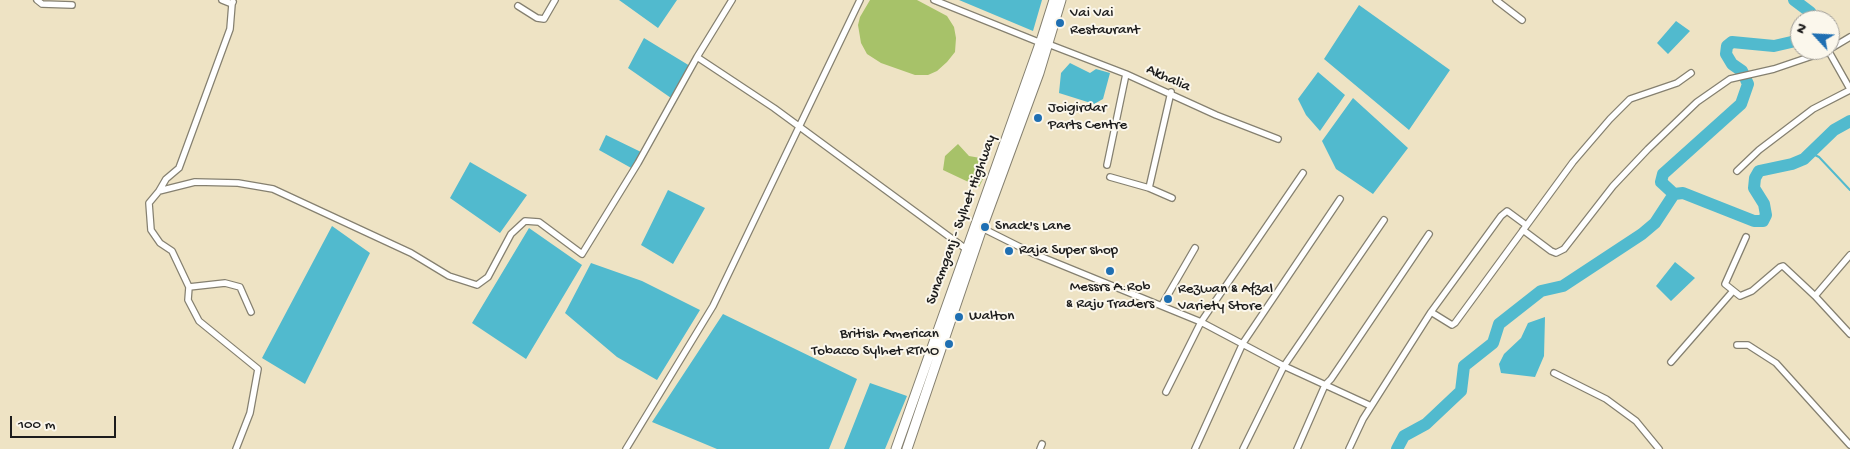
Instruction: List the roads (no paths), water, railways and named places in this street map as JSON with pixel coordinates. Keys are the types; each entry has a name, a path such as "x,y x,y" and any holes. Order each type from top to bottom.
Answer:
{"main road":[{"name":"Sunamganj - Sylhet Highway","path":"907,449 960,299 1044,44 1054,0"},
{"name":"Sunamganj - Sylhet Highway","path":"896,449 966,249 1061,0"}],"street":[{"path":"37,0 42,4 72,4"},
{"path":"222,0 233,2 230,29 179,168 166,179 149,204 151,230 160,242 172,251 189,287 188,300 199,321 258,370 250,413 236,449"},
{"path":"518,6 536,18 544,19 549,14 555,0"},
{"path":"159,191 195,182 238,182 274,189 411,253 449,276 477,285 488,277 511,234 525,221 539,222 582,254 672,106 697,57 732,0"},
{"path":"626,449 713,306 860,0"},
{"name":"Akhalia","path":"934,0 1171,92 1216,115 1278,139"},
{"path":"1496,0 1522,20"},
{"path":"697,57 798,126 966,249"},
{"path":"1349,449 1371,406 1431,312 1501,216 1507,211 1551,251 1556,253 1564,249 1613,186 1697,102 1730,78 1746,76 1804,60"},
{"path":"1737,171 1759,150 1813,109 1850,89 1834,60"},
{"path":"1431,312 1452,325 1455,324 1573,162 1630,99 1677,83 1691,73"},
{"path":"1107,165 1126,74"},
{"path":"1149,188 1171,92"},
{"path":"1166,392 1201,322 1303,173"},
{"path":"1110,177 1149,188 1172,198"},
{"path":"1195,449 1243,343 1340,199"},
{"path":"1243,449 1284,366 1384,220"},
{"path":"982,228 1032,253 1201,322 1284,366 1371,406"},
{"path":"1297,449 1325,385 1332,379 1429,234"},
{"path":"1746,236 1725,284 1740,296 1752,291 1783,266 1815,296 1850,334"},
{"path":"1162,305 1195,248"},
{"path":"1815,296 1850,255"},
{"path":"189,287 225,283 240,288 251,312"},
{"path":"1671,362 1733,291"},
{"path":"1737,345 1748,345 1776,363 1850,445"},
{"path":"1554,373 1606,399 1636,421 1659,449"}],"water":[{"path":"619,0 677,0 658,28"},
{"path":"959,0 1042,0 1033,31"},
{"path":"1359,5 1450,70 1409,130 1324,59"},
{"path":"1676,21 1690,31 1668,54 1657,43"},
{"path":"644,38 690,66 671,98 628,68"},
{"path":"1070,63 1090,73 1096,69 1110,73 1103,99 1094,104 1059,93 1061,73"},
{"path":"1318,72 1345,95 1320,131 1306,115 1298,99"},
{"path":"1353,98 1408,148 1373,194 1336,169 1322,141"},
{"path":"606,135 641,152 633,169 599,150"},
{"path":"470,162 527,195 500,233 450,198"},
{"path":"668,190 705,208 673,264 641,245"},
{"path":"332,226 370,253 305,384 262,358"},
{"path":"529,228 582,265 526,359 472,323"},
{"path":"1675,262 1695,278 1671,301 1656,286"},
{"path":"591,263 642,281 700,310 657,380 617,357 565,313"},
{"path":"723,314 857,379 829,449 717,449 652,422"},
{"path":"1545,317 1544,356 1535,377 1501,373 1499,364 1504,354 1521,338 1528,323"},
{"path":"870,383 907,396 885,449 844,449"}],"waterway":[{"path":"1794,0 1807,10"},
{"path":"1674,194 1661,182 1663,174 1741,104 1748,84 1742,71 1732,64 1726,54 1727,46 1732,42 1774,46 1790,42"},
{"path":"1397,449 1404,436 1426,424 1461,391 1464,366 1493,343 1499,324 1541,291 1563,286 1642,234 1655,223 1674,194 1683,193 1754,221 1763,221 1766,215 1764,204 1754,188 1755,178 1759,171 1792,164 1804,159 1834,130 1850,121"},
{"path":"1811,153 1819,157 1850,190"}],"place":[{"name":"Vai Vai Restaurant","path":"1060,23"},
{"name":"Joigirdar Parts Centre","path":"1038,118"},
{"name":"Snack's Lane","path":"985,227"},
{"name":"Raja Super shop","path":"1009,251"},
{"name":"Messrs A.Rob & Raju Traders","path":"1110,271"},
{"name":"Rezwan & Afzal Variety Store","path":"1168,299"},
{"name":"Walton","path":"959,317"},
{"name":"British American Tobacco Sylhet RTMO","path":"949,344"}]}
